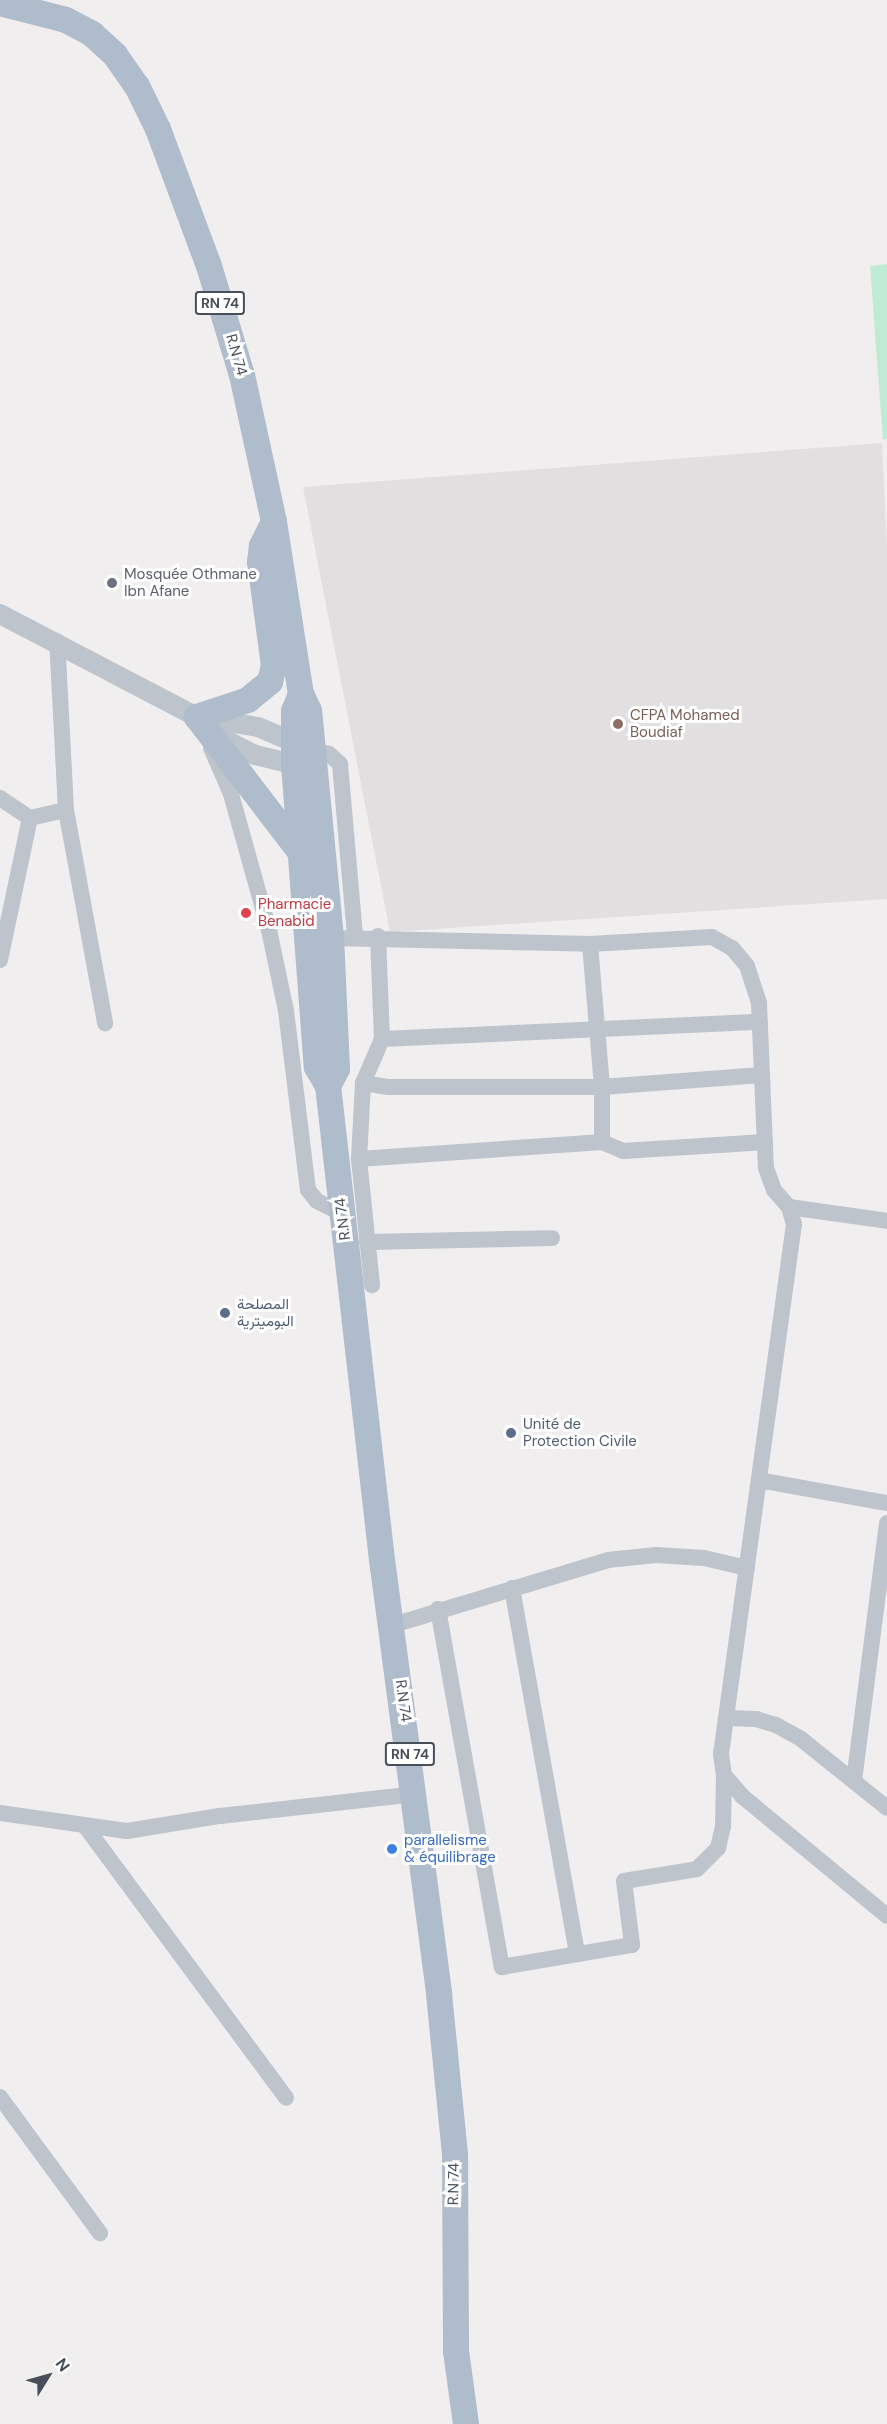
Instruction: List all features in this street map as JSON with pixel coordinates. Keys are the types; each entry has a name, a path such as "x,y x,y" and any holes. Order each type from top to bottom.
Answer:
{"main road":[{"name":"R.N 74","path":"0,3 66,20 92,34 115,55 137,86 158,129 209,266 242,375 274,522 301,694 309,711 297,849 317,1067 329,1093 393,1625 416,1794 455,2155 456,2351 466,2424"},
{"path":"274,522 262,546 260,562 274,665 270,682 248,700 197,717 297,849"},
{"name":"R.N 74","path":"304,757 343,937 337,1069 329,1093"}],"street":[{"path":"0,614 57,641 197,717 224,739 244,750 304,757"},
{"path":"57,641 66,810 105,1023"},
{"path":"197,717 258,728 304,757"},
{"path":"197,717 231,794 269,930 286,1011 308,1190 317,1201 342,1214"},
{"path":"0,798 30,818 66,810"},
{"path":"0,960 30,818"},
{"path":"372,1285 359,1159 363,1083 382,1039 378,936"},
{"path":"343,937 378,936 590,944 712,937 732,948 747,966 759,1003 766,1168 774,1190 789,1207 794,1224 721,1754 724,1775 718,1848 697,1869 624,1881 632,1945 502,1967 438,1609"},
{"path":"590,944 602,1087 602,1142"},
{"path":"382,1039 597,1032 760,1022"},
{"path":"363,1083 389,1087 602,1087 762,1075"},
{"path":"297,1101 329,1093"},
{"path":"359,1159 602,1142 623,1151 765,1142"},
{"path":"789,1207 887,1221"},
{"path":"367,1242 552,1238"},
{"path":"759,1480 887,1503"},
{"path":"854,1781 887,1523"},
{"path":"393,1625 438,1609 608,1560 656,1555 704,1558 747,1568"},
{"path":"512,1588 577,1954"},
{"path":"726,1718 756,1719 776,1725 854,1781 887,1808"},
{"path":"724,1775 742,1796 887,1916"},
{"path":"0,1813 127,1831 220,1816 416,1794"},
{"path":"85,1826 286,2098"},
{"path":"0,2097 100,2233"}],"shaded area":[{"name":"CFPA Mohamed Boudiaf","path":"882,443 887,549 887,899 390,932 303,487"}],"green space":[{"path":"887,264 887,439 883,440 870,266"}],"place":[{"name":"Mosquée Othmane Ibn Afane","path":"112,583"},
{"name":"CFPA Mohamed Boudiaf","path":"618,724"},
{"name":"Pharmacie Benabid","path":"246,913"},
{"name":"المصلحة البوميترية","path":"225,1313"},
{"name":"Unité de Protection Civile","path":"511,1433"},
{"name":"parallelisme & équilibrage","path":"392,1849"}]}
